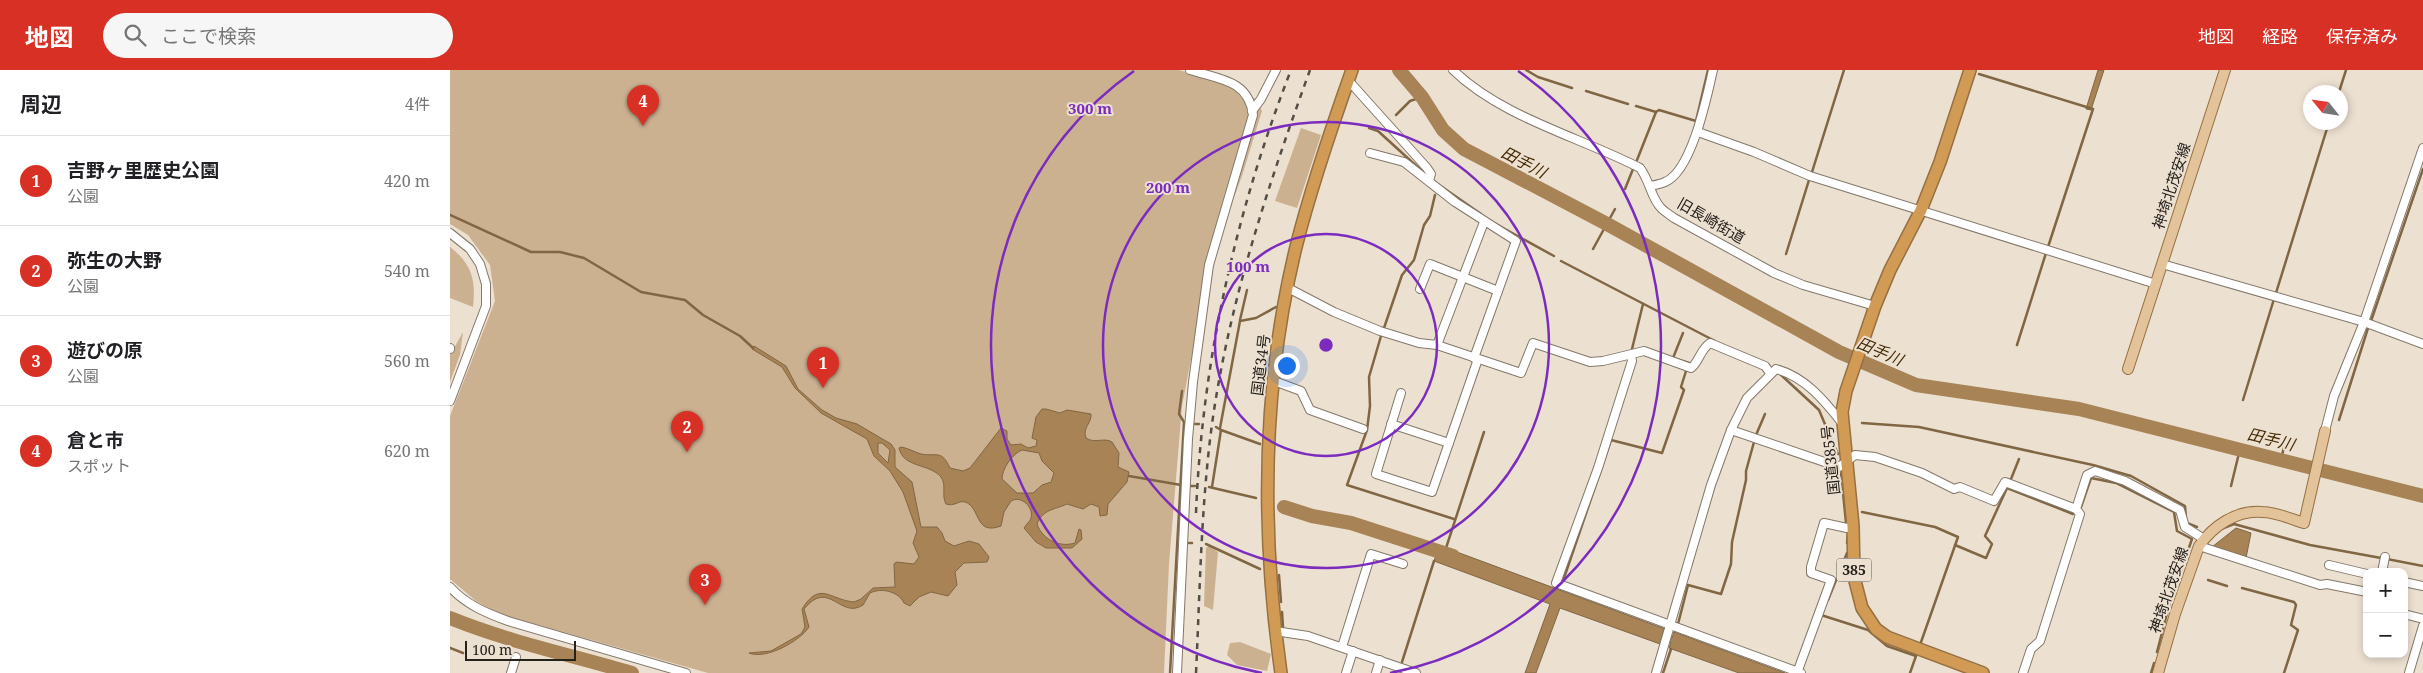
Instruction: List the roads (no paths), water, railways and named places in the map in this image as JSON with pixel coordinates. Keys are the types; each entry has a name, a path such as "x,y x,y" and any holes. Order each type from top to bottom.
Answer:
{"highway":[{"name":"国道385号","path":"1970,70 1940,162 1921,210 1890,270 1875,306 1846,391 1842,423 1848,462 1853,526 1854,577 1862,608 1876,629 1899,642 1983,673"},
{"name":"国道34号","path":"1281,673 1275,631 1267,498 1274,381 1288,288 1311,194 1350,75"}],"main road":[{"name":"神埼北茂安線","path":"2128,368 2225,70"},
{"name":"神埼北茂安線","path":"2158,673 2175,614 2202,543 2222,523 2248,513 2263,512 2304,523 2324,434"}],"street":[{"path":"1177,673 1192,382 1209,265 1252,111 1251,100 1242,90 1229,82 1190,70"},
{"path":"1252,111 1262,99 1276,70"},
{"name":"旧長崎街道","path":"1454,70 1465,82 1523,115 1640,168 1647,178 1660,207 1674,218 1774,273 1803,285 1875,306"},
{"path":"1650,186 1667,182 1680,166 1698,132 1712,70"},
{"path":"1350,75 1427,168 1431,174 1429,181"},
{"path":"1698,132 1754,152 1810,176 2156,284"},
{"path":"2324,434 2334,396 2364,322 2423,148"},
{"path":"1370,153 1404,162 1484,222 1516,241 1432,492 1376,474 1401,393"},
{"path":"1437,345 1484,222"},
{"path":"450,233 470,249 480,264 486,292 486,306 450,401"},
{"path":"1420,288 1430,264 1498,291"},
{"path":"2162,264 2364,322 2423,344"},
{"path":"1288,288 1334,312 1380,330 1419,343 1437,345 1522,373 1533,343 1590,362 1603,361 1644,351 1691,368 1695,365 1702,348 1710,343 1765,366 1770,373"},
{"path":"1631,355 1632,361 1598,468 1556,583 1799,673 1831,580 1812,573 1811,567 1824,524 1847,528 1853,526"},
{"path":"1656,673 1711,485 1731,430 1747,398 1776,368 1791,373 1823,399 1842,423"},
{"path":"1274,381 1301,391 1310,410 1363,429"},
{"path":"1391,424 1449,443"},
{"path":"1731,430 1839,467 1855,455 1874,457 1922,473 1954,488 1960,487 1994,501 2005,482 2076,509 2080,514 2040,641 2031,649 2023,673"},
{"path":"2076,509 2087,475 2095,471 2125,481 2180,510 2185,527 2202,543 2320,585 2327,584 2363,591"},
{"path":"1342,647 1371,554 1404,564"},
{"path":"2383,568 2385,557"},
{"path":"2328,565 2363,573"},
{"path":"2408,583 2423,586"},
{"path":"450,586 465,601 485,612 508,621 686,673"},
{"path":"2408,615 2423,620"},
{"path":"2409,673 2423,626"},
{"path":"1275,631 1308,636 1416,673"},
{"path":"1346,673 1353,651"},
{"path":"511,673 516,657"},
{"path":"1376,673 1380,660"}],"waterway":[{"name":"田手川","path":"1399,70 1422,97 1443,130 1464,149 1607,224 1839,352 1916,385 2079,409 2423,496"},
{"path":"1526,70 1538,77 1572,88"},
{"path":"1636,106 1656,112 1659,110 1696,121 1708,70"},
{"path":"1812,172 1844,70"},
{"path":"2341,85 2346,70"},
{"path":"1979,74 2093,109 2048,247"},
{"path":"1586,91 1628,104"},
{"path":"1396,115 1410,101 1422,97"},
{"path":"1637,160 1656,112"},
{"path":"1369,128 1378,131 1423,172"},
{"path":"2276,293 2327,130"},
{"path":"1625,189 1633,169"},
{"path":"2371,321 2423,169"},
{"path":"1786,254 1809,180"},
{"path":"1435,182 1481,214"},
{"path":"1384,328 1402,275 1414,260 1424,225 1430,216 1435,195"},
{"path":"1593,249 1615,209"},
{"path":"450,215 531,252 560,252 584,258 641,292 685,300 703,315 740,336 753,348"},
{"path":"1494,223 1554,256"},
{"path":"2017,345 2046,253"},
{"path":"1561,261 1715,341"},
{"path":"1240,320 1247,290"},
{"path":"2243,400 2274,299"},
{"path":"1632,349 1643,304"},
{"path":"1220,428 1240,321 1256,318 1276,307"},
{"path":"2339,420 2368,328"},
{"path":"1683,333 1673,358 1689,363"},
{"path":"1381,336 1369,377 1370,406 1367,430 1347,485 1454,519"},
{"path":"1563,581 1611,440 1662,453 1684,390 1681,387 1686,371"},
{"path":"1780,374 1819,410 1827,429"},
{"path":"1170,673 1184,422 1179,414 1182,391"},
{"path":"1756,435 1765,414"},
{"path":"1862,423 1919,427 2093,465 2131,476 2185,506 2186,518"},
{"path":"1216,427 1260,444"},
{"path":"1212,487 1221,430"},
{"path":"1446,548 1484,432"},
{"path":"2281,460 2286,438"},
{"path":"1831,439 1838,454"},
{"path":"1678,624 1688,585 1721,594 1731,564 1732,542 1746,480 1746,471 1754,442"},
{"path":"2231,486 2240,449"},
{"path":"2011,479 2019,459"},
{"path":"1841,473 1846,523"},
{"path":"1129,476 1181,485"},
{"path":"2081,507 2091,478 2116,483 2174,512 2177,531 2192,539 2170,602 2157,652"},
{"path":"1190,486 1195,486"},
{"path":"1209,487 1256,498"},
{"path":"1955,545 1986,558 1992,544 1985,536 2007,488 2073,514"},
{"path":"1284,507 1312,516 1351,523 1453,556"},
{"path":"1862,512 1935,527 1958,537 1920,645"},
{"path":"2187,523 2197,527"},
{"path":"2221,529 2234,524 2310,545 2381,558"},
{"path":"1847,543 1848,535"},
{"path":"1206,544 1260,569"},
{"path":"1828,600 1847,553"},
{"path":"2387,559 2423,566"},
{"path":"1402,662 1434,561"},
{"path":"1279,575 1281,602"},
{"path":"2208,580 2227,586"},
{"path":"2242,588 2294,602 2296,605 2291,625 2298,630 2284,673"},
{"path":"1282,612 1283,627"},
{"path":"1821,615 1868,630 1887,646 1916,656 1910,673"},
{"path":"450,618 517,641 632,673"},
{"path":"450,648 463,653"},
{"path":"1663,673 1671,649"},
{"path":"2151,673 2154,663"}],"railway":[{"path":"1196,513 1206,399 1225,287 1254,177 1271,123 1291,70"},
{"path":"1196,673 1205,486 1219,379 1239,289 1279,157 1310,70"}],"place":[{"name":"倉と市","path":"643,126"},
{"name":"吉野ヶ里歴史公園","path":"823,388"},
{"name":"弥生の大野","path":"687,452"},
{"name":"遊びの原","path":"705,605"}]}
